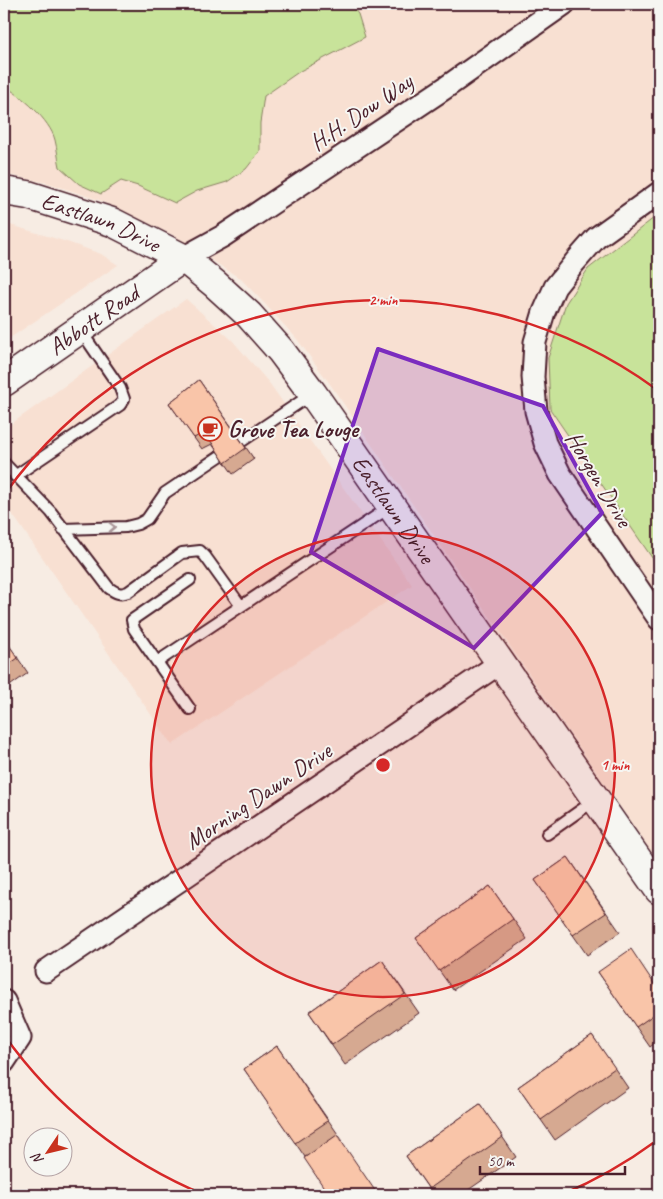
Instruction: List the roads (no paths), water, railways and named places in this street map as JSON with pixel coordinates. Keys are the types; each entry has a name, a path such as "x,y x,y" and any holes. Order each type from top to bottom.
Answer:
{"street":[{"name":"H.H. Dow Way","path":"183,258 223,236 437,94 564,4"},
{"name":"Eastlawn Drive","path":"4,191 28,195 112,222 183,258 215,284 249,316 281,351 313,394 659,890"},
{"name":"Horgen Drive","path":"659,193 596,238 555,287 544,312 535,342 533,377 536,411 545,443 560,474 659,619"},
{"name":"Abbott Road","path":"4,382 183,258"},
{"name":"Morning Dawn Drive","path":"46,971 500,663"},
{"path":"4,1001 20,1038 4,1062"}],"lane":[{"path":"15,476 120,405 124,399 120,388 80,329"},
{"path":"64,529 126,527 147,519 165,493 313,394"},
{"path":"4,463 51,512 109,588 115,593 122,594 128,592 182,553 200,551 241,606"},
{"path":"157,662 391,506"},
{"path":"190,580 132,620 134,629 190,709"},
{"path":"547,834 597,799"}],"place":[{"name":"Grove Tea Louge","path":"210,429"}]}
